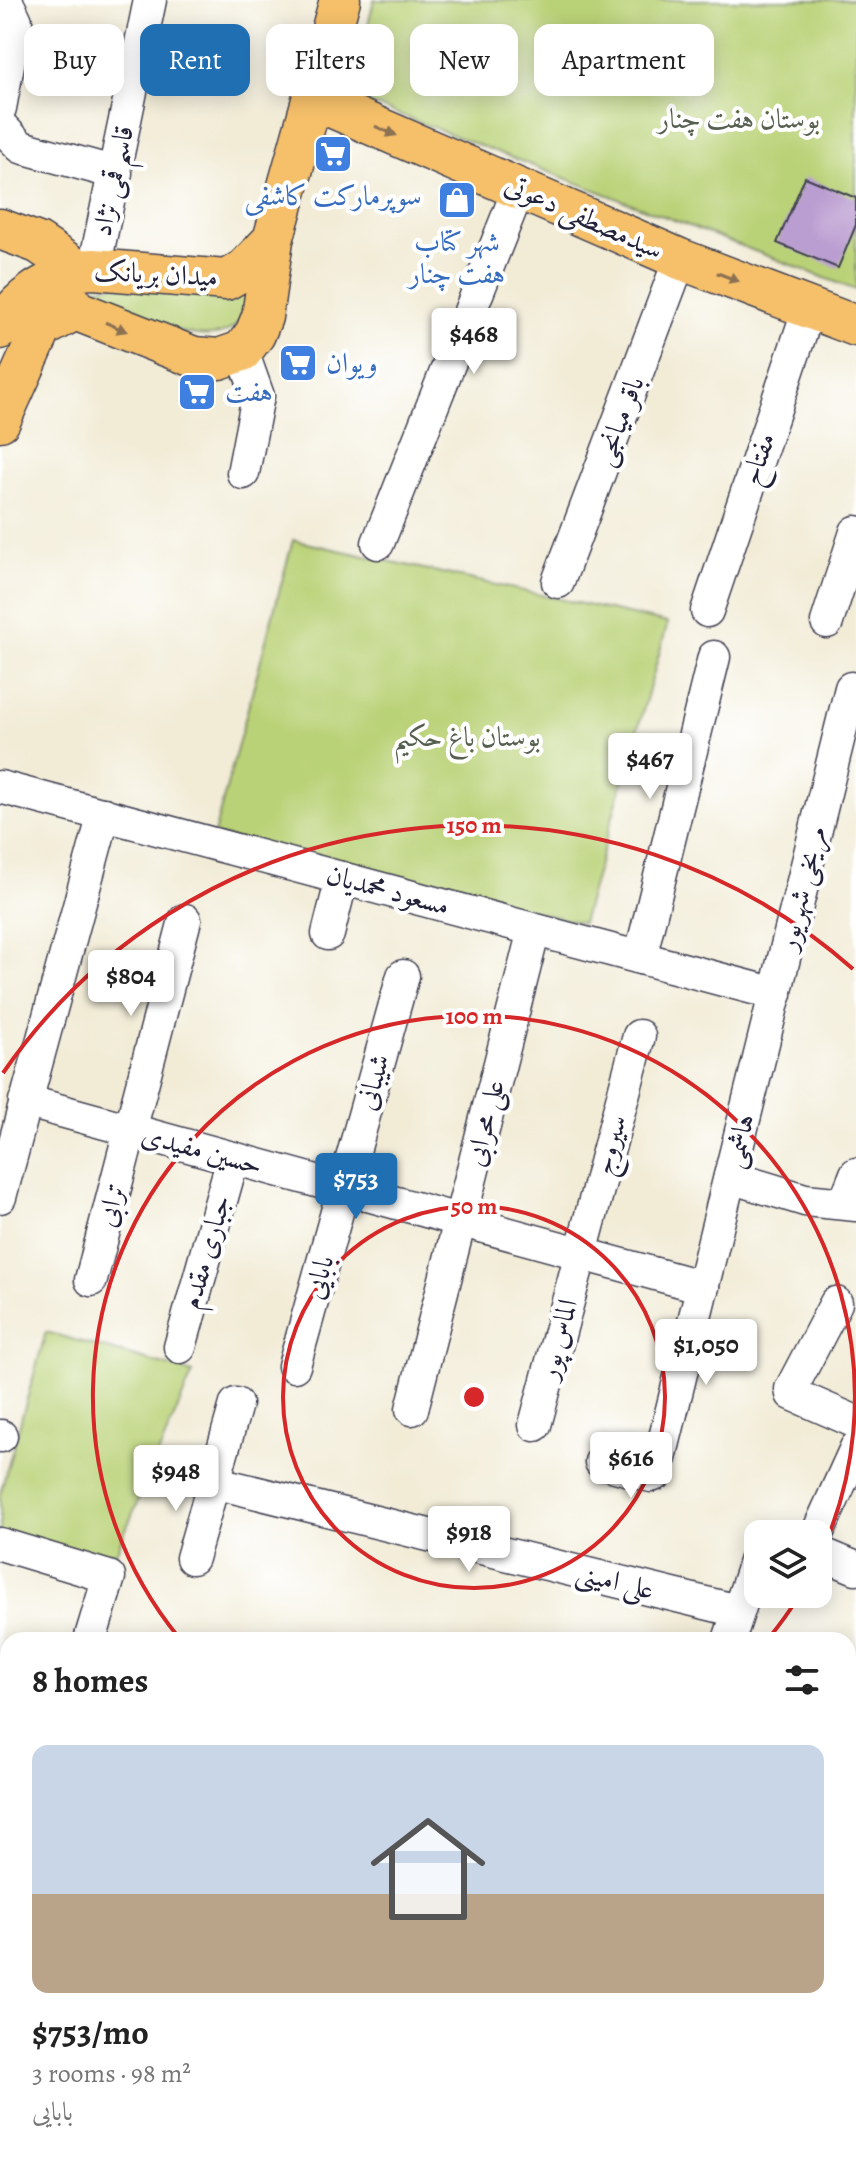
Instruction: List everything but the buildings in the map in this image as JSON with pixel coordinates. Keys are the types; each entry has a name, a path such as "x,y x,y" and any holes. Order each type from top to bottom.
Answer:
{"main road":[{"path":"242,351 255,334 262,317 273,240 315,100 340,0"},
{"name":"سیدمصطفی دعوتی","path":"315,100 680,259 856,326"},
{"path":"0,229 38,243 86,269"},
{"name":"میدان بریانک","path":"242,351 219,359 194,357 75,310 66,293 68,280 86,269 226,280 245,269 273,240"},
{"path":"0,329 22,299 34,289 86,269"},
{"path":"0,421 42,328 75,310"}],"street":[{"path":"0,108 16,21 6,0"},
{"name":"قاسم قمی نژاد","path":"86,269 116,173 150,0"},
{"path":"0,125 21,147 116,173"},
{"path":"378,543 519,188"},
{"name":"باقر میانجی","path":"558,582 680,259"},
{"name":"مفتاح","path":"707,611 809,308"},
{"path":"242,351 258,396 243,473"},
{"path":"827,622 856,532"},
{"path":"640,958 714,657"},
{"name":"مریخی شهریور","path":"776,994 851,688"},
{"name":"مسعود محمدیان","path":"0,787 776,994"},
{"path":"0,1197 104,814"},
{"path":"328,934 342,878"},
{"name":"ترابی","path":"91,1280 185,920"},
{"name":"علی محرابی","path":"412,1409 534,930"},
{"name":"شیبانی","path":"344,1189 403,976"},
{"name":"هاشمی","path":"601,1462 651,1476 656,1474 776,994"},
{"name":"سیروج","path":"580,1254 639,1036"},
{"name":"حسین مفیدی","path":"25,1101 703,1287"},
{"name":"جباری مقدم","path":"180,1347 233,1158"},
{"path":"730,1177 805,1200 852,1194"},
{"name":"بابایی","path":"294,1366 344,1189"},
{"name":"الماس پور","path":"535,1425 580,1254"},
{"path":"836,1303 791,1389 792,1394 856,1422"},
{"path":"192,1558 236,1404"},
{"path":"823,1520 856,1448"},
{"name":"علی امینی","path":"213,1482 733,1625"},
{"path":"0,1544 109,1577 92,1632"},
{"path":"832,1558 856,1568"},
{"path":"733,1625 744,1593"}],"green space":[{"name":"بوستان هفت چنار","path":"374,0 856,0 856,290 351,96 394,96 394,24 368,24"},
{"path":"257,273 242,318 231,329 216,335 198,335 157,324 85,288"},
{"name":"بوستان باغ حکیم","path":"293,540 668,623 582,923 214,834"},
{"path":"46,1332 193,1373 109,1569 0,1535 0,1494"}],"place":[{"name":"سوپرمارکت کاشفی","path":"333,154"},
{"name":"شهر کتاب هفت چنار","path":"457,200"},
{"name":"ویوان","path":"298,363"},
{"name":"هفت","path":"197,392"}]}
